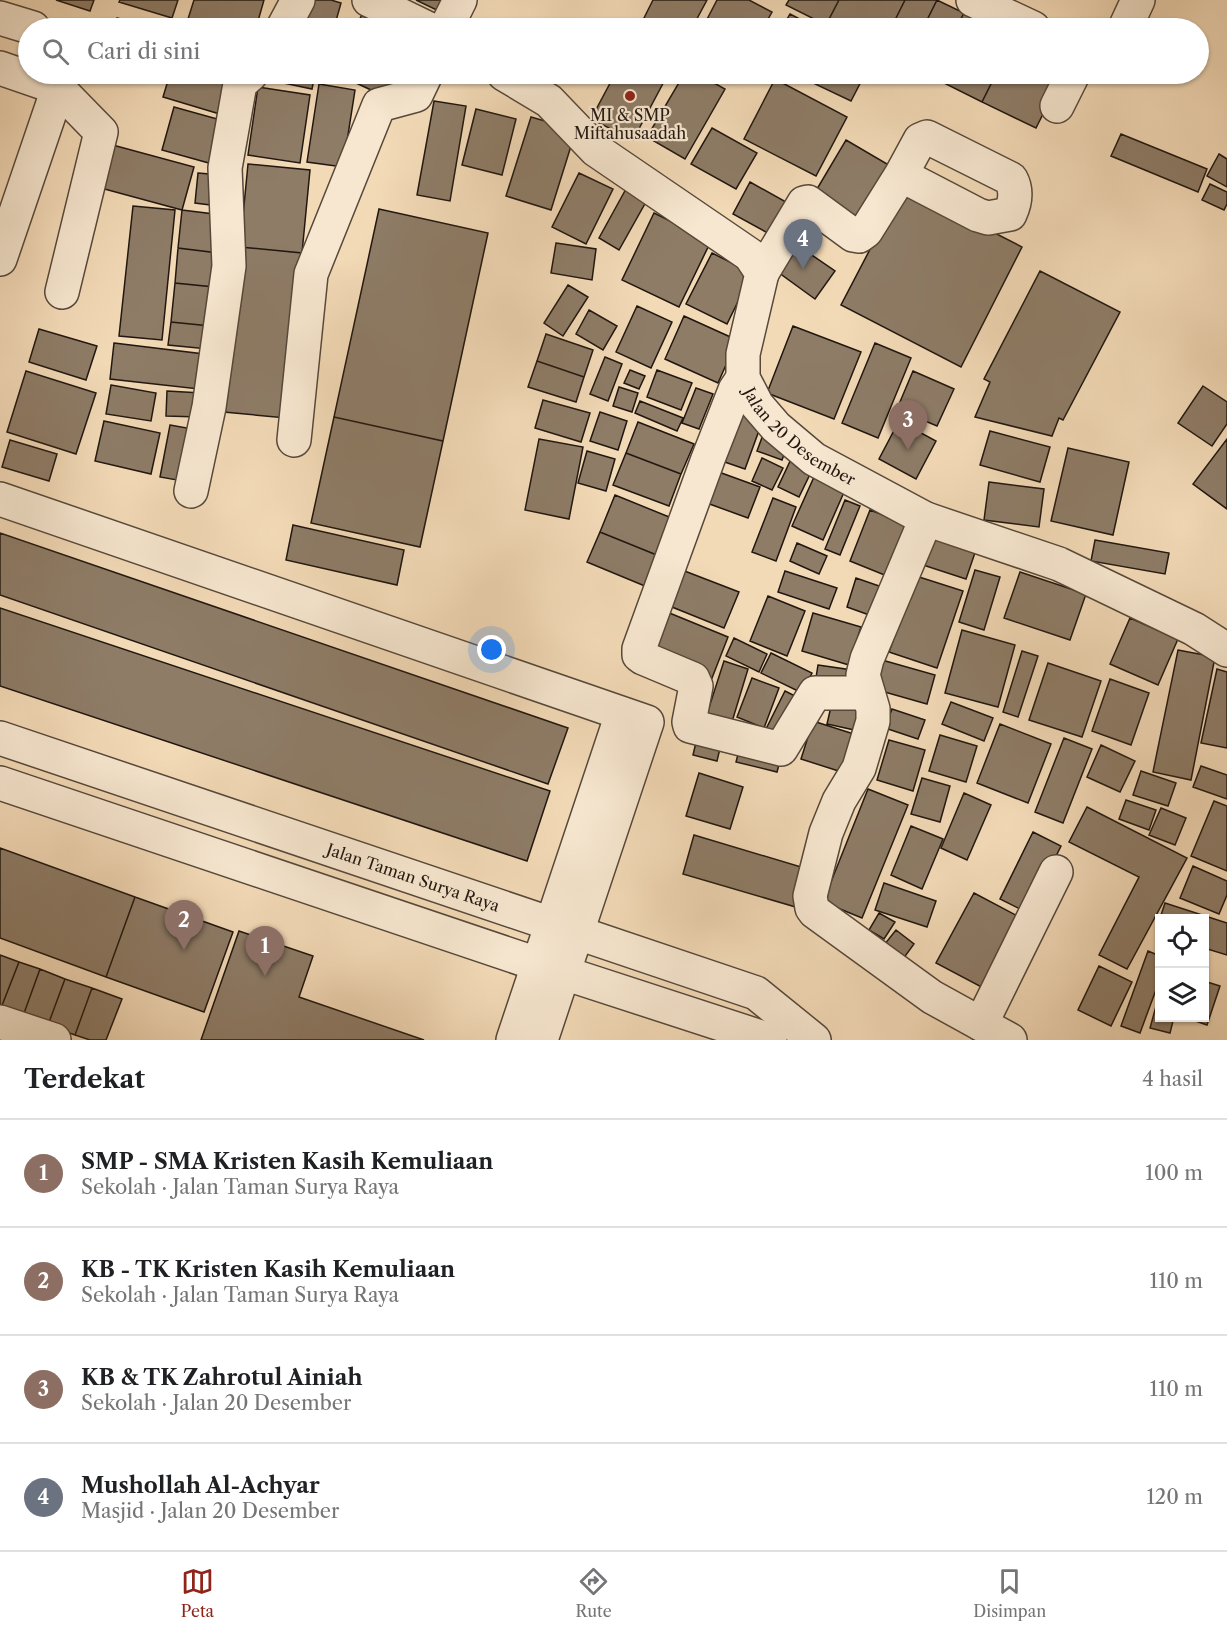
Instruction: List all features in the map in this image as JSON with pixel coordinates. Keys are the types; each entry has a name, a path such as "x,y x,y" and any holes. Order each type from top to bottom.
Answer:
{"street":[{"path":"288,18 298,0"},
{"path":"369,0 406,18"},
{"path":"451,18 460,0"},
{"path":"972,0 1011,18"},
{"path":"1130,18 1138,0"},
{"path":"0,18 18,23"},
{"path":"0,68 18,72"},
{"path":"0,259 60,84"},
{"path":"62,292 101,132 63,84"},
{"path":"191,491 209,407 229,266 225,168 240,84"},
{"path":"294,440 311,274 378,105 417,95 422,84"},
{"path":"521,84 549,101 596,150 750,255 762,273"},
{"path":"1057,106 1067,84"},
{"name":"Jalan 20 Desember","path":"901,175 866,231 859,236 853,235 808,202 804,203 762,273 742,354 742,378 757,405 776,427 814,459 926,519 1059,564 1194,629 1227,650"},
{"path":"742,378 735,390 708,459 639,649 639,655 693,679 696,686 690,726 781,748 815,693 868,693"},
{"path":"0,499 622,714 551,969 541,1040"},
{"path":"926,519 867,659 863,675 873,709 873,721 859,768 839,801 826,834 810,896 812,908 932,997 1010,1040"},
{"name":"Jalan Taman Surya Raya","path":"3,749 472,898 756,993 814,1040"},
{"path":"0,783 551,969 770,1040"},
{"path":"981,1024 1056,872"},
{"path":"460,938 472,898"},
{"path":"513,1040 551,969"},
{"path":"0,1022 54,1040"}],"building":[{"path":"56,0 94,0 90,11"},
{"path":"120,0 178,0 172,18 119,2"},
{"path":"194,0 264,0 259,18 188,18"},
{"path":"302,0 331,0 341,3 337,18 301,18"},
{"path":"416,0 452,0 445,14"},
{"path":"653,0 707,0 697,18 644,18"},
{"path":"717,0 749,0 772,12 769,18 708,18"},
{"path":"789,0 839,0 830,18 812,18 786,5"},
{"path":"839,0 905,0 896,18 830,18"},
{"path":"905,0 937,0 928,18 896,18"},
{"path":"937,0 964,13 961,18 928,18"},
{"path":"365,9 385,18 360,18"},
{"path":"964,13 975,18 961,18"},
{"path":"167,84 233,84 223,115 163,97"},
{"path":"288,84 313,84 312,89"},
{"path":"319,84 355,90 343,167 307,162"},
{"path":"358,84 395,84 388,98"},
{"name":"MI & SMP Miftahusaadah","path":"610,84 663,84 633,140 591,119"},
{"path":"678,84 716,84 725,89 685,159 647,137"},
{"path":"772,84 784,84 847,117 816,176 744,139"},
{"path":"815,84 860,84 851,101"},
{"path":"946,84 991,84 982,102"},
{"path":"991,84 1058,84 1036,128 982,102"},
{"path":"258,87 310,95 300,163 248,155"},
{"path":"434,101 466,106 450,201 417,195"},
{"path":"174,107 228,122 216,165 162,150"},
{"path":"476,109 516,119 502,175 462,165"},
{"path":"531,117 576,130 551,210 506,196"},
{"path":"712,128 757,153 736,189 691,164"},
{"path":"1121,134 1207,169 1198,192 1111,156"},
{"path":"846,140 899,171 868,225 814,194"},
{"path":"109,144 194,167 182,210 97,187"},
{"path":"1219,154 1227,159 1227,187 1207,176"},
{"path":"248,164 310,170 302,253 240,247"},
{"path":"198,173 221,175 218,206 195,203"},
{"path":"579,173 613,189 586,244 552,227"},
{"path":"750,182 795,207 777,238 733,214"},
{"path":"1210,184 1227,192 1227,204 1224,210 1202,200"},
{"path":"903,186 1022,247 961,367 841,305"},
{"path":"626,189 647,200 619,250 599,238"},
{"path":"133,206 175,210 162,340 119,336"},
{"path":"379,209 488,233 443,441 334,417"},
{"path":"182,210 222,215 218,253 178,248"},
{"path":"654,213 711,241 679,307 622,280"},
{"path":"790,240 835,271 815,299 771,267"},
{"path":"556,243 596,249 592,280 551,273"},
{"path":"240,247 302,253 286,418 224,412"},
{"path":"178,248 218,253 214,287 175,283"},
{"path":"712,253 752,273 727,324 686,304"},
{"path":"1040,271 1120,312 1063,420 1059,418 1052,436 975,417 990,382 984,379"},
{"path":"175,283 214,287 210,326 171,322"},
{"path":"568,285 588,297 563,336 544,323"},
{"path":"637,306 672,322 651,368 616,352"},
{"path":"589,310 617,326 603,350 576,334"},
{"path":"684,316 737,340 718,383 665,359"},
{"path":"171,322 210,326 208,349 168,345"},
{"path":"793,326 861,352 834,419 767,393"},
{"path":"39,329 97,346 86,380 29,362"},
{"path":"546,334 593,350 584,377 537,361"},
{"path":"114,343 204,354 199,389 110,379"},
{"path":"875,343 911,358 878,438 842,423"},
{"path":"605,357 622,364 608,401 590,394"},
{"path":"537,361 584,377 576,402 528,387"},
{"path":"630,370 645,376 639,389 624,383"},
{"path":"657,370 692,383 681,410 647,397"},
{"path":"26,371 96,393 76,454 7,432"},
{"path":"913,371 954,389 937,426 897,409"},
{"path":"111,385 156,393 151,421 106,414"},
{"path":"1203,386 1227,402 1227,424 1212,446 1178,423"},
{"path":"619,387 638,393 632,412 613,406"},
{"path":"696,388 713,394 699,429 682,423"},
{"path":"167,391 201,393 199,417 166,416"},
{"path":"543,400 590,413 581,442 535,428"},
{"path":"640,401 683,418 677,431 635,413"},
{"path":"736,404 765,414 745,469 716,459"},
{"path":"600,412 627,421 618,450 590,441"},
{"path":"334,417 443,441 420,547 311,523"},
{"path":"104,421 160,433 151,474 95,461"},
{"path":"899,421 936,441 916,479 879,459"},
{"path":"638,422 694,444 681,474 626,453"},
{"path":"170,425 198,430 188,482 160,477"},
{"path":"990,431 1050,447 1040,482 980,465"},
{"path":"764,432 789,441 782,460 757,451"},
{"path":"539,439 583,447 569,519 525,510"},
{"path":"1227,439 1227,509 1193,484"},
{"path":"10,440 57,454 49,481 2,467"},
{"path":"1068,448 1129,462 1113,535 1051,521"},
{"path":"587,451 615,459 606,491 578,483"},
{"path":"626,453 681,474 669,506 613,485"},
{"path":"792,457 813,468 799,497 778,487"},
{"path":"762,458 783,468 772,490 752,481"},
{"path":"716,471 760,487 748,518 704,502"},
{"path":"814,477 845,490 823,540 792,526"},
{"path":"989,482 1044,489 1039,527 984,520"},
{"path":"615,495 679,521 664,558 600,532"},
{"path":"773,498 796,507 776,561 752,552"},
{"path":"845,500 860,506 840,555 825,549"},
{"path":"870,510 907,524 887,576 850,561"},
{"path":"293,525 404,550 397,585 286,560"},
{"path":"932,525 979,541 966,579 920,564"},
{"path":"600,532 664,558 652,589 587,562"},
{"path":"0,533 568,728 548,784 0,595"},
{"path":"1095,540 1169,553 1165,574 1091,561"},
{"path":"797,543 827,556 819,574 790,561"},
{"path":"682,570 739,592 724,628 667,605"},
{"path":"975,570 1000,577 984,630 959,622"},
{"path":"785,571 837,588 829,609 778,592"},
{"path":"1020,572 1086,594 1070,640 1004,618"},
{"path":"916,576 963,591 937,668 889,652"},
{"path":"856,578 882,587 872,616 847,607"},
{"path":"768,596 805,611 787,656 750,641"},
{"path":"0,608 550,791 527,861 0,686"},
{"path":"667,612 728,637 712,678 650,652"},
{"path":"813,613 861,627 849,665 802,651"},
{"path":"1130,618 1178,639 1158,685 1110,664"},
{"path":"962,630 1015,645 998,707 945,693"},
{"path":"734,638 767,654 759,672 726,656"},
{"path":"1178,650 1215,657 1191,780 1153,772"},
{"path":"1022,651 1038,656 1018,717 1003,712"},
{"path":"771,653 812,673 802,693 761,673"},
{"path":"882,660 935,675 927,704 874,689"},
{"path":"724,661 748,669 731,725 706,717"},
{"path":"1048,663 1101,681 1082,737 1029,720"},
{"path":"818,665 859,671 856,689 815,684"},
{"path":"1217,669 1227,672 1227,748 1201,743"},
{"path":"752,678 779,688 764,728 737,717"},
{"path":"1110,679 1149,693 1131,745 1092,731"},
{"path":"785,691 803,700 782,740 765,731"},
{"path":"833,698 865,705 859,731 827,724"},
{"path":"951,702 993,718 984,741 942,724"},
{"path":"892,709 925,720 918,739 885,728"},
{"path":"813,721 860,736 848,774 801,759"},
{"path":"1000,724 1051,744 1028,803 977,783"},
{"path":"698,734 722,740 717,761 693,755"},
{"path":"940,735 977,746 966,782 929,771"},
{"path":"1064,738 1092,749 1063,823 1035,812"},
{"path":"889,740 925,750 913,791 877,780"},
{"path":"741,743 782,753 777,772 736,762"},
{"path":"1101,745 1135,761 1120,792 1087,777"},
{"path":"1201,766 1227,775 1227,799 1193,787"},
{"path":"1141,771 1176,783 1168,806 1133,795"},
{"path":"699,773 743,787 730,829 686,816"},
{"path":"922,778 950,786 940,822 911,814"},
{"path":"868,789 908,805 862,918 823,902"},
{"path":"964,793 991,805 967,860 941,848"},
{"path":"1126,800 1156,810 1149,830 1119,819"},
{"path":"1214,801 1227,806 1227,871 1191,856"},
{"path":"1087,807 1187,858 1127,969 1099,955 1139,877 1069,842"},
{"path":"1161,808 1186,818 1175,845 1149,835"},
{"path":"911,826 943,839 922,889 891,875"},
{"path":"1033,832 1061,846 1028,913 1000,899"},
{"path":"694,835 811,870 799,908 683,874"},
{"path":"0,848 135,897 106,977 0,938"},
{"path":"1193,866 1227,881 1227,895 1219,914 1180,898"},
{"path":"884,883 936,901 927,927 875,910"},
{"path":"974,893 1027,921 989,991 936,963"},
{"path":"135,897 233,932 204,1012 106,977"},
{"path":"1165,903 1199,914 1161,914"},
{"path":"879,913 895,922 884,939 869,930"},
{"path":"1209,917 1227,923 1227,955 1209,950"},
{"path":"896,930 914,944 903,959 884,945"},
{"path":"239,931 313,956 299,997 424,1040 201,1040"},
{"path":"1148,951 1155,954 1155,992 1140,1033 1121,1026"},
{"path":"0,955 19,962 1,1008 0,1007"},
{"path":"19,962 40,969 23,1016 1,1008"},
{"path":"1099,966 1132,982 1111,1026 1078,1010"},
{"path":"40,969 65,979 48,1025 23,1016"},
{"path":"65,979 92,988 75,1035 48,1025"},
{"path":"1209,983 1220,986 1209,1019"},
{"path":"92,988 122,999 106,1040 90,1040 75,1035"},
{"path":"1155,1010 1155,1022 1173,1022 1170,1033 1150,1028"}],"place":[{"name":"MI & SMP Miftahusaadah","path":"630,96"},
{"name":"Mushollah Al-Achyar","path":"803,269"},
{"name":"KB & TK Zahrotul Ainiah","path":"908,450"},
{"name":"KB - TK Kristen Kasih Kemuliaan","path":"184,950"},
{"name":"SMP - SMA Kristen Kasih Kemuliaan","path":"265,976"}]}
